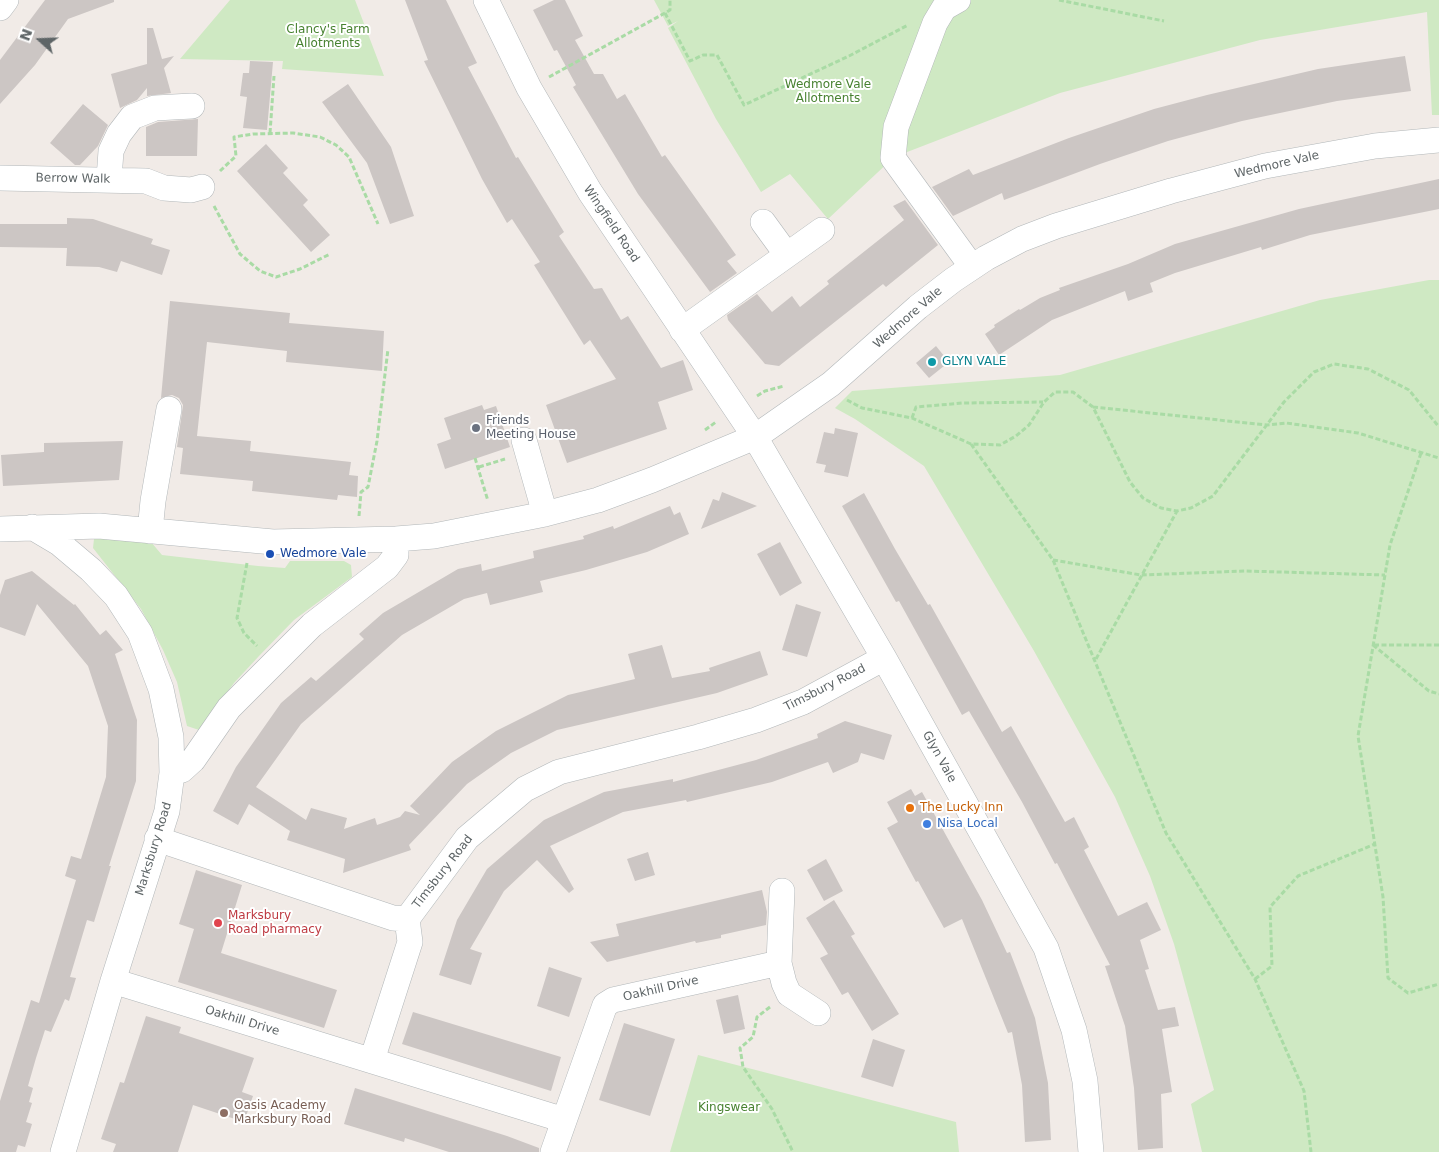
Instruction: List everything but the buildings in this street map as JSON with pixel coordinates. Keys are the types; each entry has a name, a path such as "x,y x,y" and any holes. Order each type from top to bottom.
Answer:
{"street":[{"path":"0,8 6,0"},
{"name":"Wingfield Road","path":"486,0 529,88 590,192 755,437"},
{"path":"958,0 944,8 935,23 896,128 893,158 972,267"},
{"path":"109,179 111,152 119,134 132,117 155,108 192,106"},
{"name":"Wedmore Vale","path":"0,529 99,526 273,542 396,539 434,536 492,525 546,514 598,500 652,480 755,437 831,384 918,307 972,267 1022,239 1056,226 1265,166 1376,146 1439,140"},
{"name":"Berrow Walk","path":"0,178 109,179 146,181 164,188 191,190 202,187"},
{"path":"763,222 786,255"},
{"path":"682,330 822,230"},
{"path":"150,531 169,409"},
{"name":"Glyn Vale","path":"755,437 884,658 1046,948 1074,1030 1085,1081 1091,1152"},
{"path":"524,440 546,514"},
{"name":"Marksbury Road","path":"32,527 59,543 91,570 116,596 140,633 161,688 171,737 172,774 167,810 113,981 63,1152"},
{"path":"172,774 182,770 193,760 229,708 312,625 387,567 396,555 396,539"},
{"name":"Timsbury Road","path":"400,918 467,838 525,789 559,772 698,737 756,720 802,702 884,658"},
{"path":"157,839 400,918 410,942 372,1060"},
{"path":"782,891 779,963 789,994 818,1013"},
{"name":"Oakhill Drive","path":"553,1152 601,1012 608,1002 779,963"},
{"name":"Oakhill Drive","path":"113,981 564,1120"}],"path":[{"path":"529,88 670,10 670,0"},
{"path":"1059,0 1164,21"},
{"path":"665,13 690,60 703,55 717,54 744,105 849,56 909,24"},
{"path":"270,133 274,76"},
{"path":"330,254 300,269 276,276 260,271 240,254 202,187 236,156 234,137 270,133 320,137 336,145 350,158 378,224"},
{"path":"359,521 362,492 368,486 377,441 388,350"},
{"path":"831,384 844,399 862,408 912,418 971,444 1000,444 1016,436 1029,425 1044,402 1055,392 1073,392 1093,407 1130,482 1143,498 1161,508 1177,511 1191,508 1213,496 1284,402 1314,372 1334,364 1368,368 1409,390 1439,427"},
{"path":"912,418 916,407 1044,402"},
{"path":"1093,407 1268,425 1286,423 1358,433 1439,458"},
{"path":"701,434 708,427"},
{"path":"971,444 1053,560 1166,832 1255,979 1304,1091 1311,1152"},
{"path":"1421,453 1390,545 1358,736 1383,897 1388,978 1408,993 1439,984"},
{"path":"476,458 492,525"},
{"path":"1095,659 1177,511"},
{"path":"246,540 248,562 237,618 244,633 273,663"},
{"path":"1053,560 1141,575 1245,571 1385,575"},
{"path":"1373,645 1439,645"},
{"path":"1373,645 1429,691 1439,694"},
{"path":"1255,979 1272,966 1270,907 1298,876 1375,844"},
{"path":"789,994 757,1016 753,1037 740,1048 743,1067 772,1109 793,1152"}],"green space":[{"name":"Clancy's Farm Allotments","path":"230,0 355,0 384,76 282,69 283,61 180,59"},
{"name":"Wedmore Vale Allotments","path":"654,0 1439,0 1439,115 1432,115 1427,12 1260,40 1060,93 902,154 893,158 828,219 790,174 761,192 716,119 668,28 678,21 668,26"},
{"path":"1429,280 1439,280 1439,1152 1202,1152 1191,1104 1214,1090 1174,944 1150,876 1115,797 1034,651 924,466 855,419 835,408 852,391 1060,375 1320,300"},
{"path":"103,535 151,542 162,555 258,566 285,568 290,561 344,561 351,565 352,577 294,620 234,683 199,730 187,726 177,682 163,650 141,609 93,548 94,539"},
{"name":"Kingswear","path":"698,1055 956,1122 959,1152 670,1152"}],"place":[{"name":"GLYN VALE","path":"932,362"},
{"name":"Friends Meeting House","path":"476,428"},
{"name":"Wedmore Vale","path":"270,554"},
{"name":"The Lucky Inn","path":"910,808"},
{"name":"Nisa Local","path":"927,824"},
{"name":"Marksbury Road pharmacy","path":"218,923"},
{"name":"Oasis Academy Marksbury Road","path":"224,1113"}]}
